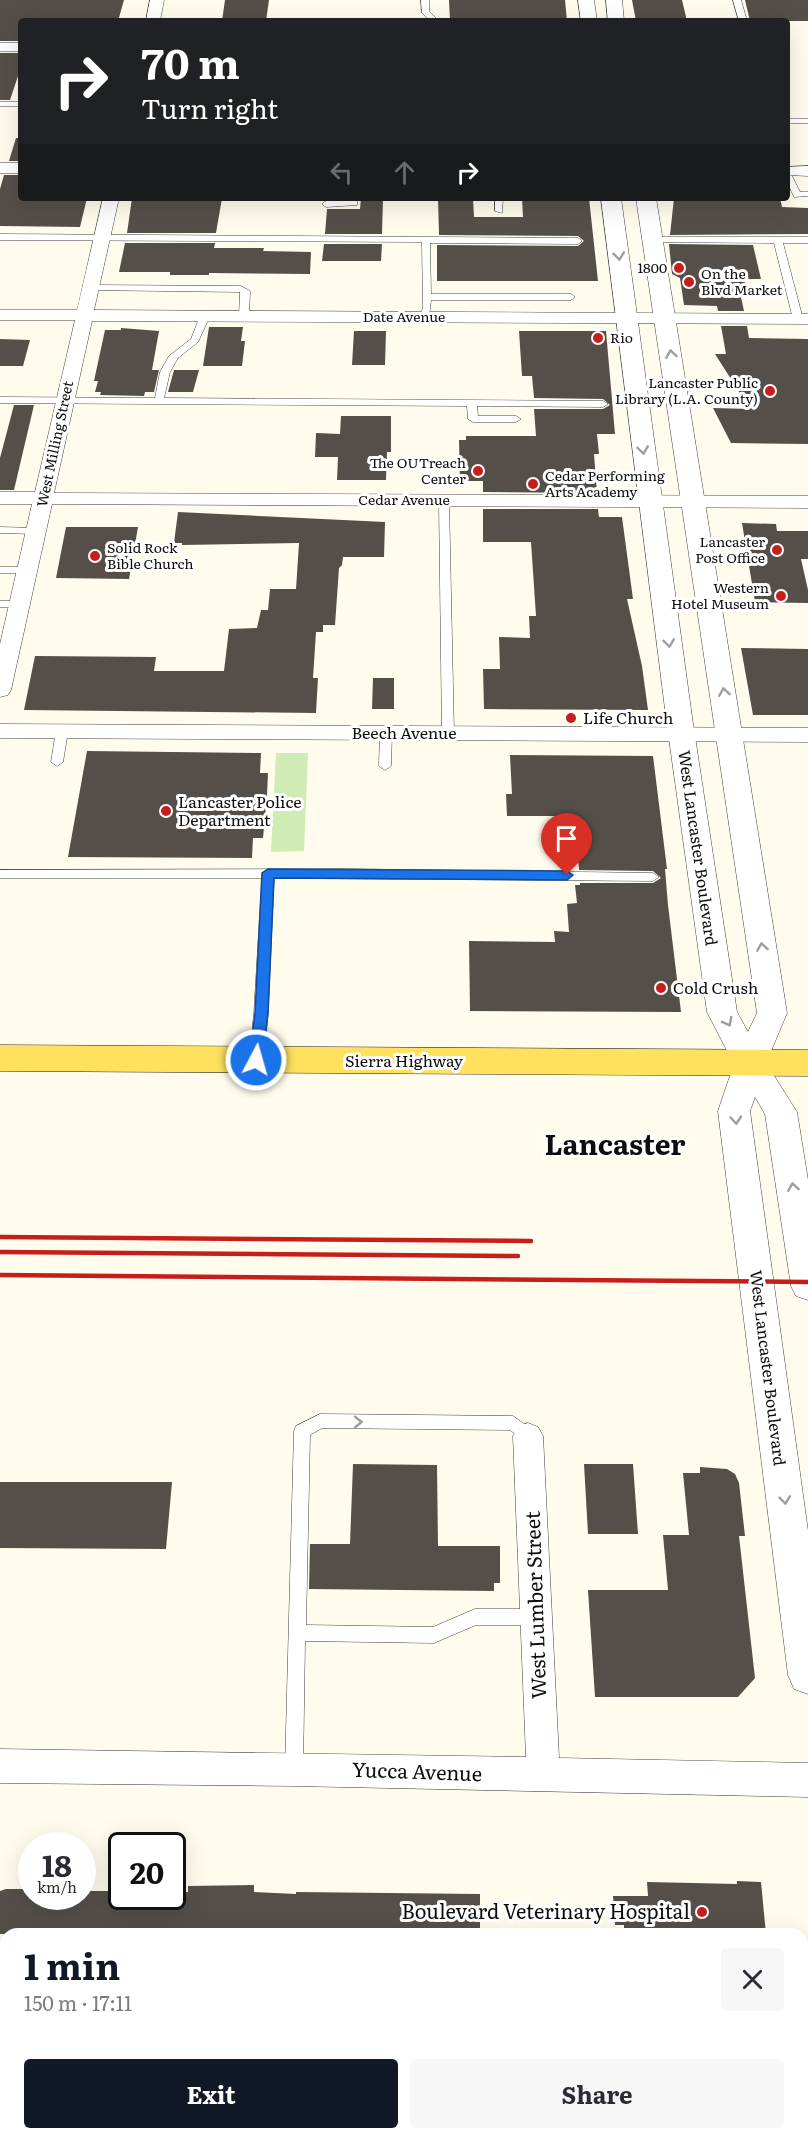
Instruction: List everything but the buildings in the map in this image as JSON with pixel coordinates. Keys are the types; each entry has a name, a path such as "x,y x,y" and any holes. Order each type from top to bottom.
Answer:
{"main road":[{"name":"Sierra Highway","path":"0,1058 808,1063"}],"street":[{"path":"154,18 157,0"},
{"path":"586,0 589,18"},
{"path":"614,0 616,18"},
{"path":"0,47 18,47"},
{"path":"0,168 18,168"},
{"path":"790,171 808,171"},
{"name":"West Milling Street","path":"0,690 110,201"},
{"name":"West Lancaster Boulevard","path":"611,201 681,735 722,1012 750,1064 782,1112 808,1286"},
{"name":"West Lancaster Boulevard","path":"646,201 731,735 772,1013 750,1064 734,1111 808,1675"},
{"name":"Date Avenue","path":"0,315 803,319"},
{"name":"Cedar Avenue","path":"0,498 808,502"},
{"name":"Beech Avenue","path":"0,731 808,735"},
{"name":"West Lumber Street","path":"528,1436 543,1775"},
{"name":"Yucca Avenue","path":"9,1770 294,1769 808,1780"}],"lane":[{"path":"424,0 425,11 432,18"},
{"path":"737,0 742,18"},
{"path":"0,104 18,104"},
{"path":"790,121 808,121"},
{"path":"790,180 797,195 808,194"},
{"path":"326,204 354,203 354,201"},
{"path":"499,201 499,211"},
{"path":"0,237 579,241"},
{"path":"424,317 427,308 426,239"},
{"path":"653,240 808,240"},
{"path":"778,240 803,319"},
{"path":"90,288 241,289 246,291 244,316"},
{"path":"427,297 571,297"},
{"path":"550,297 553,318"},
{"path":"159,401 165,372 174,356 195,340 205,316"},
{"path":"0,400 603,404"},
{"path":"472,404 473,419 516,419"},
{"path":"444,501 448,734"},
{"path":"0,530 36,531"},
{"path":"0,570 27,570"},
{"path":"0,604 20,604"},
{"path":"57,762 62,731"},
{"path":"385,766 386,733"},
{"path":"0,874 268,873 653,877"},
{"path":"256,1060 261,1013 268,873"},
{"path":"294,1769 302,1431 320,1422 513,1423 528,1436"},
{"path":"297,1634 434,1635 475,1617 537,1617"}],"green space":[{"path":"276,753 308,753 304,851 271,852"}],"railway":[{"path":"0,1237 531,1241"},
{"path":"0,1252 518,1256"},
{"path":"0,1275 808,1282"}],"place":[{"name":"1800","path":"679,268"},
{"name":"On the Blvd Market","path":"689,282"},
{"name":"Rio","path":"598,338"},
{"name":"Lancaster Public Library (L.A. County)","path":"770,391"},
{"name":"The OUTreach Center","path":"478,471"},
{"name":"Cedar Performing Arts Academy","path":"533,484"},
{"name":"Lancaster Post Office","path":"777,550"},
{"name":"Solid Rock Bible Church","path":"95,556"},
{"name":"Western Hotel Museum","path":"781,596"},
{"name":"Life Church","path":"571,718"},
{"name":"Lancaster Police Department","path":"166,811"},
{"name":"Cold Crush","path":"661,988"},
{"name":"Boulevard Veterinary Hospital","path":"702,1912"}],"district":[{"name":"Lancaster","path":"615,1145"}],"route":[{"path":"256,1060 261,1013 268,873 567,875"}]}
